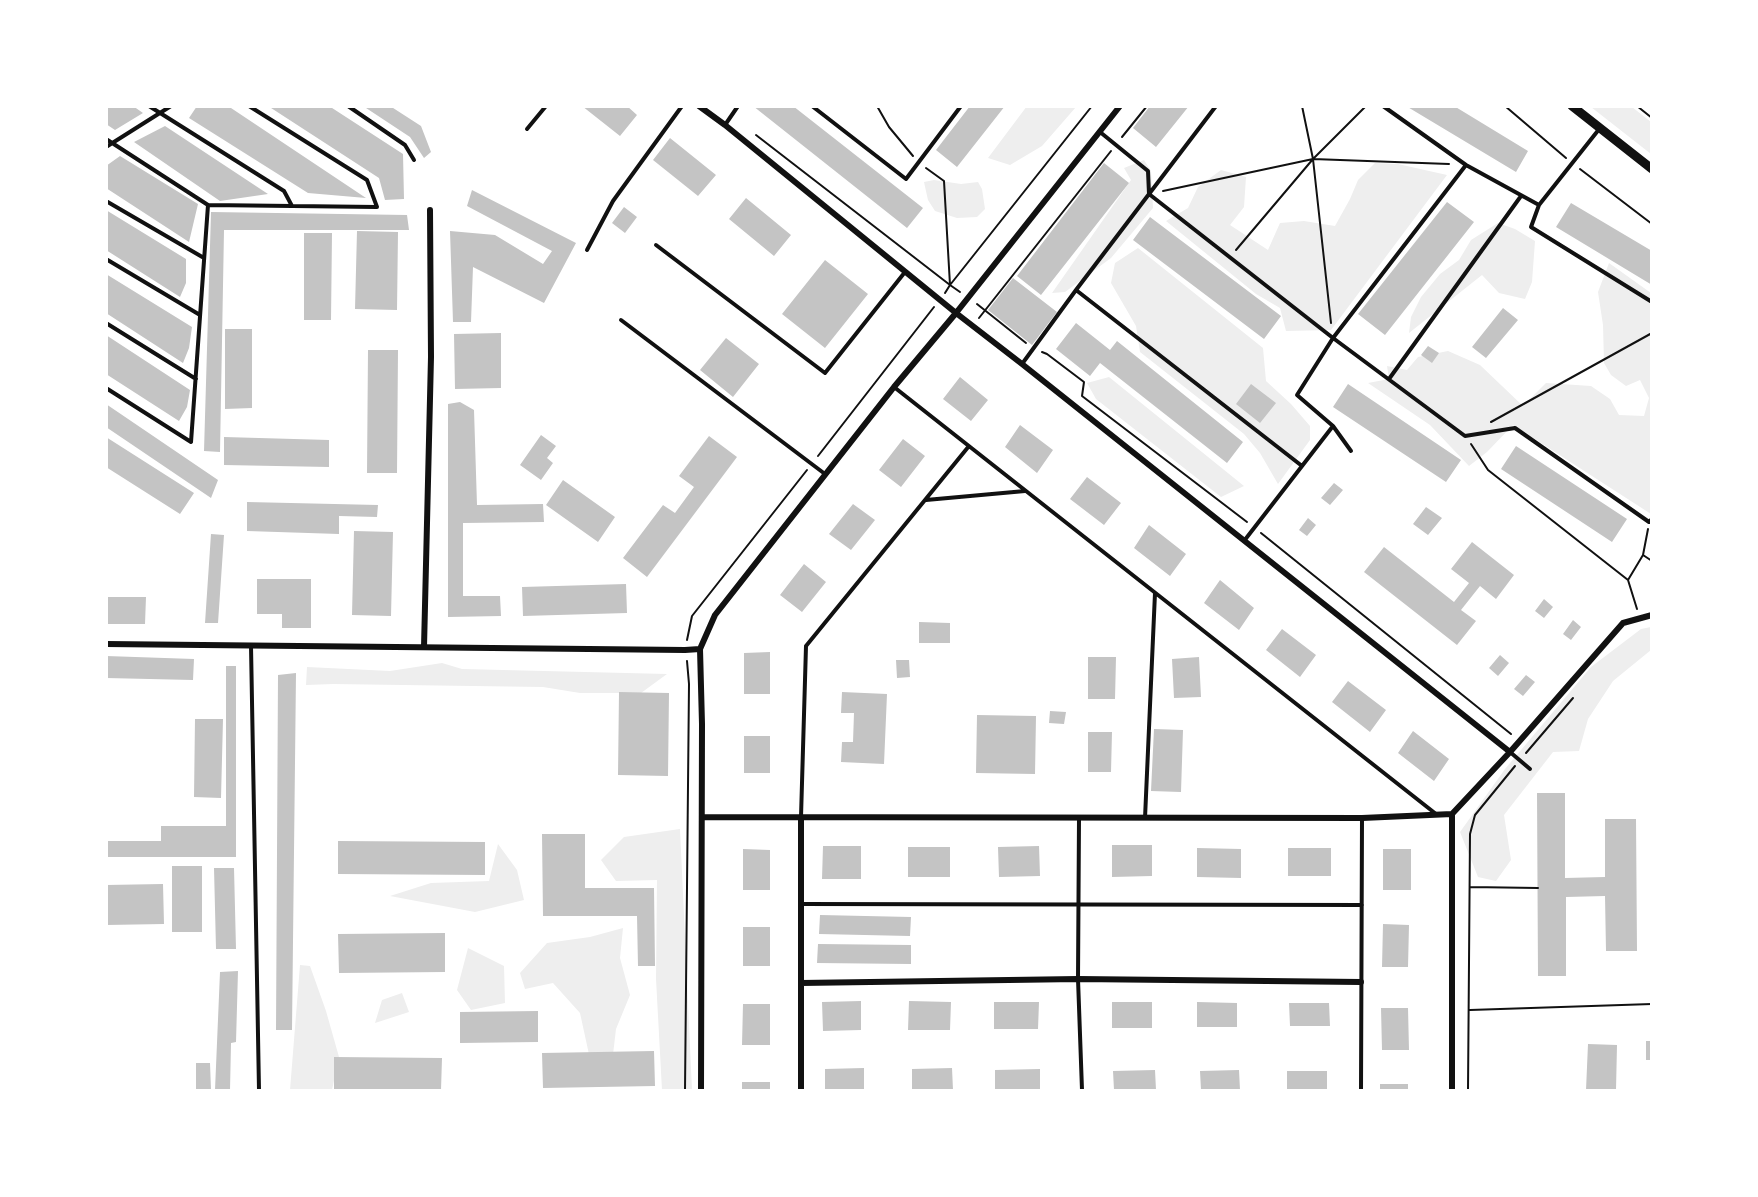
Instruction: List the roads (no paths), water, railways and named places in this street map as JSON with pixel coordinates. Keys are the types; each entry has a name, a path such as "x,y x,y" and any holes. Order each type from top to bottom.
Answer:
{"street":[{"path":"699,106 1509,752"},
{"path":"701,1090 700,649 716,615 894,387 956,313 1120,106"},
{"path":"1572,106 1652,169"},
{"path":"424,647 430,415 430,210"},
{"path":"1452,1090 1452,814 1623,623 1652,615"},
{"path":"106,644 700,649"},
{"path":"702,817 1362,818 1452,814"},
{"path":"801,817 801,1090"},
{"path":"801,983 1078,980 1361,982"}],"lane":[{"path":"149,106 284,191 291,206"},
{"path":"106,147 171,106"},
{"path":"106,139 208,206 377,207 367,180 249,106"},
{"path":"348,106 405,146 414,160"},
{"path":"527,129 546,106"},
{"path":"587,249 613,201 682,106"},
{"path":"725,125 738,106"},
{"path":"812,106 906,179 961,106"},
{"path":"1022,364 1216,106"},
{"path":"1383,106 1466,165 1539,205"},
{"path":"1600,128 1539,205 1531,227 1652,302"},
{"path":"1100,132 1148,171 1149,194 1333,338 1465,436 1515,428 1650,520"},
{"path":"1351,451 1333,426 1297,395 1333,338 1466,165"},
{"path":"1389,379 1521,196"},
{"path":"106,201 205,258"},
{"path":"106,388 191,442 208,206"},
{"path":"656,245 825,373 905,271"},
{"path":"106,259 200,315"},
{"path":"1076,290 1302,466"},
{"path":"621,320 826,474"},
{"path":"106,323 196,379"},
{"path":"894,387 1437,815"},
{"path":"1244,541 1333,426"},
{"path":"801,817 807,646 969,446"},
{"path":"925,500 1025,491"},
{"path":"1145,818 1155,593"},
{"path":"251,646 259,1090"},
{"path":"1509,752 1530,769"},
{"path":"1079,818 1078,980 1082,1090"},
{"path":"1360,1090 1362,818"},
{"path":"801,904 1362,905"}]}
